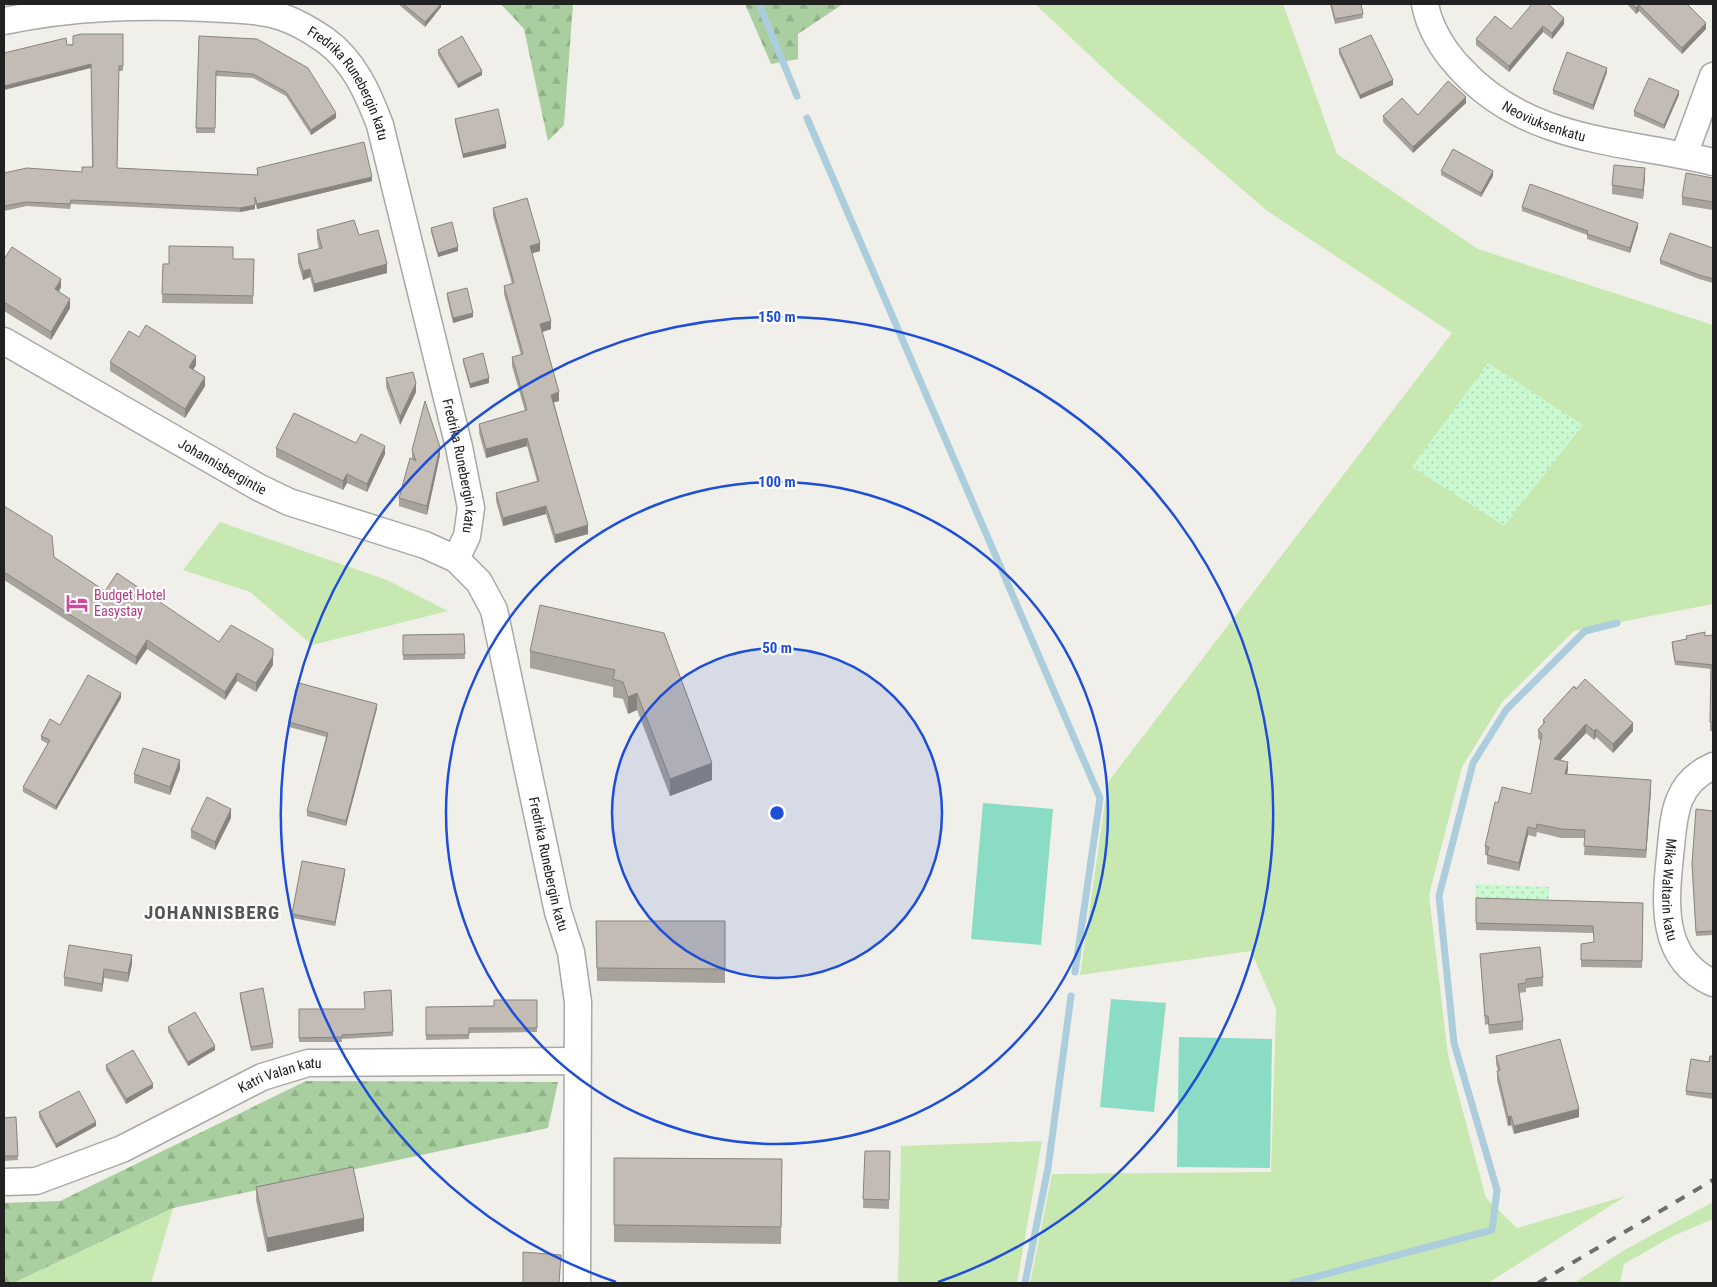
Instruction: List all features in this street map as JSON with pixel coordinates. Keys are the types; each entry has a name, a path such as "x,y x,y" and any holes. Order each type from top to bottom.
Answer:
{"street":[{"name":"Neoviuksenkatu","path":"1425,4 1434,30 1450,57 1470,80 1503,104 1526,117 1560,132 1609,144 1684,155 1713,162"},
{"name":"Fredrika Runebergin katu","path":"4,21 94,7 155,5 259,11 283,18 326,41 345,58 366,89 380,125 459,447 471,508 467,536 456,560 479,582 494,610 558,912 571,952 578,1002 577,1283"},
{"path":"1684,155 1713,76"},
{"name":"Johannisbergintie","path":"4,341 258,487 289,502 425,545 456,560"},
{"name":"Mika Waltarin katu","path":"1713,766 1694,777 1684,790 1674,811 1666,905 1667,922 1675,946 1689,966 1713,983"},
{"name":"Katri Valan katu","path":"4,1182 36,1181 122,1149 262,1077 308,1063 577,1061"}],"green space":[{"path":"501,4 573,4 564,125 548,141 524,29"},
{"path":"745,4 843,4 798,34 798,59 771,64"},
{"path":"1035,4 1283,4 1337,154 1478,249 1713,325 1713,604 1574,631 1502,702 1462,767 1429,895 1448,1055 1486,1198 1517,1228 1626,1196 1488,1283 1030,1283 1052,1174 1271,1172 1276,1009 1251,951 1080,975 1108,782 1452,333 1266,210 1118,82"},
{"path":"1488,363 1583,425 1504,526 1412,467"},
{"path":"220,522 387,580 448,611 312,645 250,592 183,570"},
{"path":"983,803 1053,809 1041,945 971,939"},
{"path":"1476,884 1549,887 1549,904 1475,901"},
{"path":"1111,999 1166,1003 1154,1112 1100,1107"},
{"path":"1179,1037 1272,1039 1270,1168 1177,1167"},
{"path":"306,1081 558,1082 548,1128 173,1208 13,1283 4,1283 4,1203 60,1201"},
{"path":"1042,1141 1017,1283 898,1283 901,1146"},
{"path":"1713,1202 1713,1219 1673,1236 1624,1264 1620,1283 1574,1283 1626,1249"},
{"path":"173,1208 151,1283 13,1283"}],"building":[{"path":"403,4 441,4 425,22"},
{"path":"1331,4 1361,4 1363,14 1335,19"},
{"path":"1532,4 1548,4 1564,18 1552,33 1543,26 1509,66 1476,39 1495,16 1511,29"},
{"path":"1632,4 1687,4 1706,23 1682,48 1639,5 1636,8"},
{"path":"81,34 123,34 123,66 119,66 117,168 258,175 257,168 364,142 372,177 257,204 255,197 255,205 240,208 71,200 70,204 27,202 4,206 4,173 27,168 82,172 82,167 93,167 91,64 4,86 4,53 66,38 67,45 73,45 73,36"},
{"path":"1371,35 1393,80 1360,95 1339,49"},
{"path":"199,36 257,39 308,68 336,113 311,130 286,92 253,74 216,71 215,128 196,128"},
{"path":"462,36 482,71 458,84 438,50"},
{"path":"1567,52 1607,68 1593,105 1553,90"},
{"path":"1649,78 1679,91 1664,125 1634,111"},
{"path":"1448,81 1466,97 1413,147 1383,116 1402,98 1418,115"},
{"path":"498,109 506,144 463,154 455,119"},
{"path":"1453,149 1493,171 1481,193 1441,171"},
{"path":"1614,165 1645,168 1643,190 1612,185"},
{"path":"1686,173 1713,178 1713,202 1682,197"},
{"path":"1530,184 1638,223 1630,248 1587,234 1588,231 1522,207"},
{"path":"527,198 540,243 530,246 551,321 540,324 559,392 551,395 588,525 555,535 546,506 503,518 496,493 539,481 527,438 486,449 479,424 527,410 512,357 523,354 504,286 514,283 493,208"},
{"path":"354,220 359,235 378,230 387,264 314,284 310,269 303,271 298,254 322,248 317,230"},
{"path":"452,222 458,247 438,253 431,228"},
{"path":"1670,233 1713,248 1713,279 1660,260"},
{"path":"169,246 233,247 233,259 254,259 253,296 162,294 163,264 169,264"},
{"path":"12,247 61,279 55,289 70,299 51,332 4,302 4,259"},
{"path":"467,288 473,313 453,318 447,293"},
{"path":"146,325 196,356 189,367 205,377 185,409 110,362 129,331 139,337"},
{"path":"483,353 489,378 470,384 463,359"},
{"path":"413,372 416,383 400,417 386,378"},
{"path":"425,401 440,447 427,506 399,498 410,458 416,461 412,450"},
{"path":"294,413 356,443 361,434 385,446 367,484 347,474 343,481 276,448"},
{"path":"4,506 52,536 54,557 105,591 117,573 219,642 231,625 273,649 273,656 256,683 237,673 225,692 147,640 136,657 4,572"},
{"path":"540,605 664,633 712,763 670,779 637,693 628,697 623,682 613,679 615,670 530,651"},
{"path":"1705,632 1705,636 1712,635 1713,665 1675,661 1672,642 1687,639 1686,636"},
{"path":"464,634 465,654 403,655 403,635"},
{"path":"1711,666 1713,666 1713,722 1710,722"},
{"path":"88,675 121,693 56,806 23,787 50,740 41,736 50,719 60,725"},
{"path":"1585,679 1633,723 1613,744 1596,729 1594,731 1586,724 1554,759 1568,762 1565,774 1651,780 1646,850 1584,846 1585,830 1561,829 1537,824 1536,829 1528,827 1519,863 1487,855 1489,847 1485,846 1495,802 1498,803 1502,787 1531,794 1542,734 1538,730 1545,722 1543,720 1574,686 1576,689"},
{"path":"299,683 377,704 346,821 307,811 328,733 289,722"},
{"path":"143,748 180,760 170,787 134,774"},
{"path":"207,797 231,809 215,842 191,830"},
{"path":"1696,809 1713,811 1713,931 1696,932 1692,864"},
{"path":"302,861 345,869 335,922 292,914"},
{"path":"1476,898 1643,903 1642,961 1581,960 1581,944 1594,942 1593,926 1476,923"},
{"path":"596,921 725,921 725,969 597,968"},
{"path":"69,945 132,955 128,973 104,969 102,984 64,977"},
{"path":"1540,947 1543,977 1526,979 1526,983 1518,984 1523,1021 1489,1025 1488,1016 1485,1016 1480,954"},
{"path":"263,988 273,1043 251,1047 240,993"},
{"path":"391,990 393,1032 342,1035 342,1037 299,1038 299,1009 365,1009 364,992"},
{"path":"494,1000 537,1000 537,1028 469,1028 469,1035 426,1035 426,1007 494,1006"},
{"path":"195,1012 215,1046 188,1062 168,1027"},
{"path":"1560,1039 1579,1109 1514,1126 1511,1116 1508,1117 1497,1071 1500,1070 1496,1056"},
{"path":"133,1050 153,1084 126,1099 106,1065"},
{"path":"1710,1056 1713,1056 1713,1094 1686,1091 1691,1059 1709,1062"},
{"path":"79,1091 96,1122 56,1144 39,1112"},
{"path":"16,1117 18,1156 4,1156 4,1118"},
{"path":"865,1151 890,1151 889,1200 863,1199"},
{"path":"614,1158 782,1159 781,1227 614,1225"},
{"path":"353,1167 364,1218 267,1238 256,1187"},
{"path":"523,1252 561,1255 559,1283 523,1283"}],"waterway":[{"path":"759,4 797,96"},
{"path":"807,118 1100,798 1075,972"},
{"path":"1292,1283 1492,1230 1497,1190 1454,1043 1439,896 1473,763 1506,710 1585,631 1617,623"},
{"path":"1025,1283 1048,1168 1071,996"}],"railway":[{"path":"1538,1283 1713,1180"}],"place":[{"name":"Budget Hotel Easystay","path":"77,603"}],"district":[{"name":"JOHANNISBERG","path":"212,912"}]}
